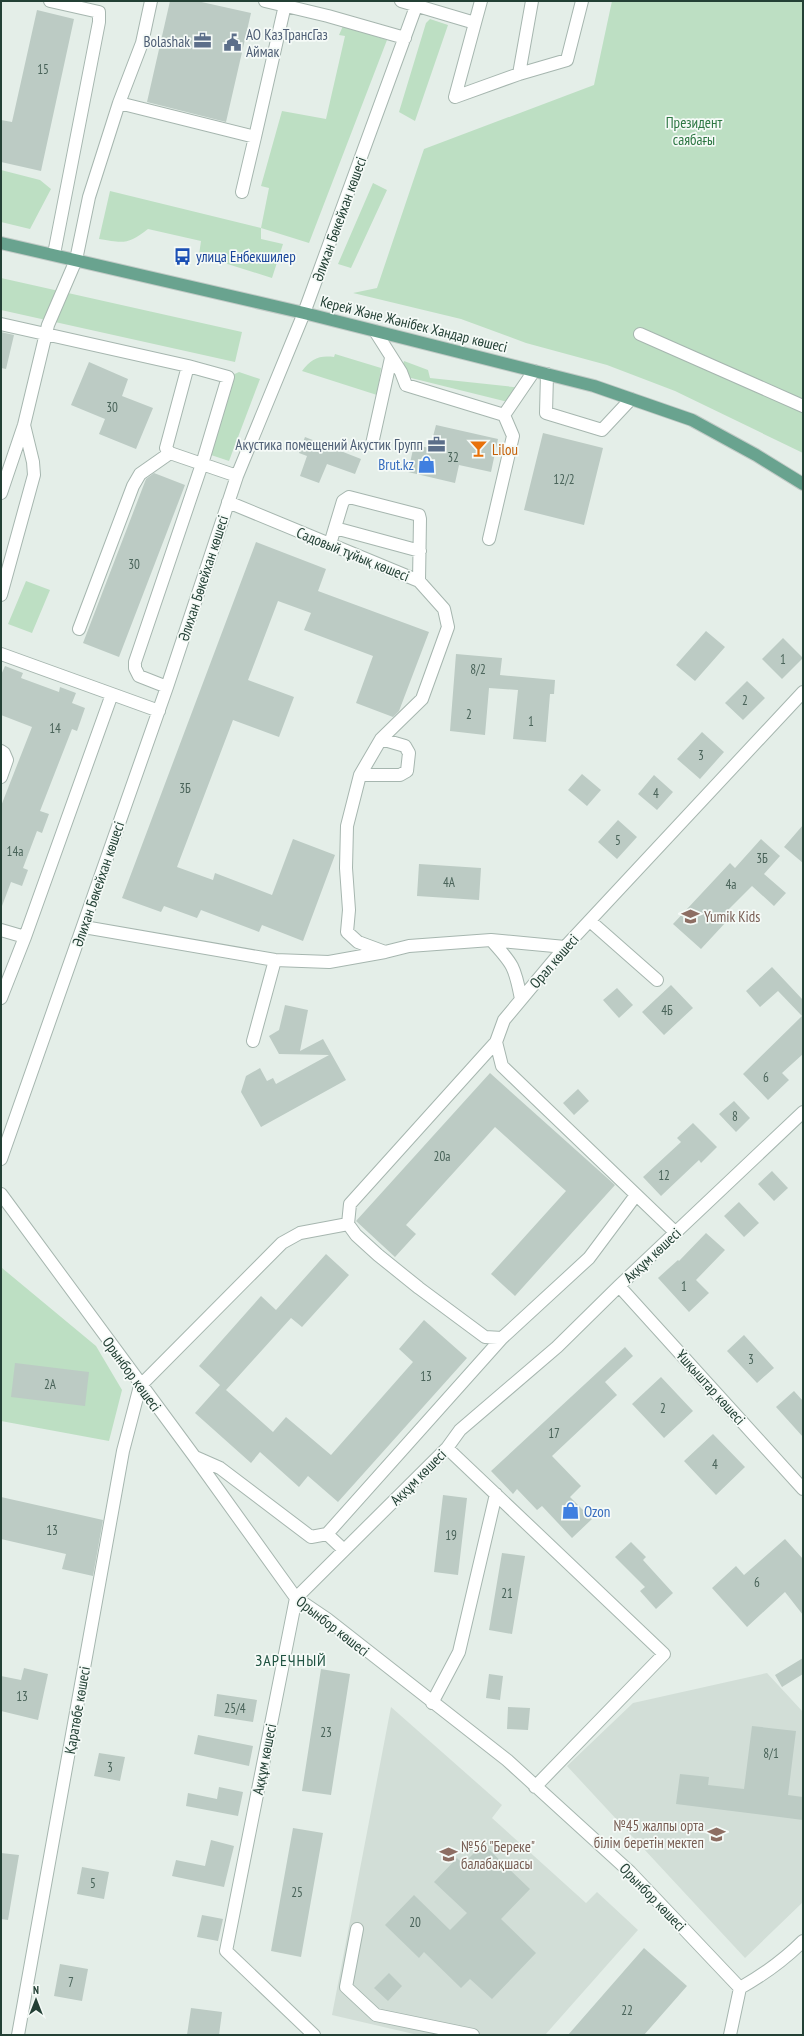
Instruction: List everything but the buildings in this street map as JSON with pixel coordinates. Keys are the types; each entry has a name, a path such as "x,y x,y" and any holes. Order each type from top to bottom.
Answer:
{"main road":[{"name":"Керей Және Жәнібек Хандар көшесі","path":"1,243 54,254 304,313 594,386 692,420 756,455 803,484"}],"street":[{"path":"50,1 98,12 97,30 54,254"},
{"path":"1,493 6,458 24,425 45,334 76,260 89,197 119,103 142,42 151,1"},
{"path":"265,1 285,5 405,38"},
{"path":"401,1 417,3 475,24"},
{"path":"481,1 455,97 519,74 567,60 582,1"},
{"path":"519,74 532,1"},
{"name":"Әлихан Бөкейхан көшесі","path":"1,1159 159,711 237,476 304,313 417,3"},
{"path":"242,192 285,5"},
{"path":"119,103 255,137"},
{"path":"1,324 188,366 228,377 202,464 135,662 135,668 139,676 167,687"},
{"path":"375,331 401,372 406,385 504,415 513,436 489,539"},
{"path":"640,334 803,406"},
{"path":"372,444 391,358"},
{"path":"188,366 166,448 170,453 237,476"},
{"path":"504,415 534,371"},
{"path":"547,374 546,413 588,426 602,430 631,399"},
{"path":"1,595 34,475 33,462 24,425"},
{"path":"79,630 133,486 140,474 170,453"},
{"path":"330,544 343,501 349,497 419,515 419,580"},
{"name":"Садовый тұйық көшесі","path":"228,502 419,580 444,609 448,627 422,699 381,739 360,775 346,826 346,868 349,910 347,932 358,942 385,952"},
{"path":"335,528 420,551"},
{"path":"1,654 159,711"},
{"name":"Орал көшесі","path":"496,1042 504,1020 565,947 803,692"},
{"path":"1,998 25,937 112,694"},
{"path":"360,775 400,775 407,772 409,753 405,746 381,739"},
{"path":"1,751 4,753 7,760 1,777"},
{"path":"590,920 657,980"},
{"path":"84,927 275,960 330,962 409,946 491,940 565,947"},
{"path":"1,930 25,937"},
{"path":"491,940 509,959 516,971 521,999"},
{"path":"253,1041 275,960"},
{"path":"496,1042 502,1066 676,1233"},
{"path":"496,1042 350,1204 348,1224 356,1235 418,1288 485,1337 502,1338"},
{"name":"Аққұм көшесі","path":"314,2035 226,1951 296,1598 447,1448 460,1430 557,1347 619,1286 803,1112"},
{"name":"Орынбор көшесі","path":"1,1194 140,1386 194,1456 296,1598 326,1619 507,1760 630,1872 740,1988"},
{"path":"194,1456 220,1468 311,1537 327,1534 502,1338 589,1258 636,1195"},
{"path":"140,1386 282,1243 300,1233 348,1224"},
{"name":"Ұшқыштар көшесі","path":"619,1286 803,1489"},
{"name":"Қаратөбе көшесі","path":"18,2035 123,1451 140,1386"},
{"path":"447,1448 664,1654 535,1786"},
{"path":"432,1703 459,1652 496,1494"},
{"path":"327,1534 344,1550"},
{"path":"357,1929 346,1987 376,2015 473,2035"},
{"path":"730,2035 740,1988 761,1976 789,1955 803,1941"}],"shaded area":[{"name":"№45 жалпы орта білім беретін мектеп","path":"767,1673 803,1712 803,1902 745,1958 567,1766 633,1703"},
{"name":"№56 \"Береке\" балабақшасы","path":"391,1707 502,1805 492,1818 586,1903 597,1892 638,1930 545,2035 418,2035 332,2015"}],"green space":[{"name":"Президент саябағы","path":"612,1 803,1 803,453 675,391 607,365 526,343 461,319 353,293 377,288 424,149 594,85"},
{"path":"430,19 448,25 415,121 399,112 426,23"},
{"path":"343,26 387,40 309,243 261,228 269,188 261,186 282,111 326,119 345,36 339,35"},
{"path":"1,170 40,180 51,189 30,229 1,222"},
{"path":"373,183 387,190 351,268 338,264"},
{"path":"110,191 261,228 261,239 283,244 272,278 199,255 201,241 148,229 135,238 125,242 99,239"},
{"path":"1,278 242,332 235,362 1,310"},
{"path":"335,354 381,368 377,395 302,371 312,361 320,357 334,357"},
{"path":"404,361 428,370 430,378 523,388 512,403 403,376 401,372"},
{"path":"239,372 260,379 229,461 205,453 228,377"},
{"path":"26,581 50,590 32,633 8,624"},
{"path":"2,1268 96,1346 122,1390 109,1441 1,1421"}],"place":[{"name":"Bolashak","path":"203,41"},
{"name":"АО КазТрансГаз Аймак","path":"233,43"},
{"name":"улица Енбекшилер","path":"183,256"},
{"name":"Акустика помещений Акустик Групп","path":"436,444"},
{"name":"Lilou","path":"479,449"},
{"name":"Brut.kz","path":"427,464"},
{"name":"Yumik Kids","path":"691,916"},
{"name":"Ozon","path":"571,1511"},
{"name":"№45 жалпы орта білім беретін мектеп","path":"717,1834"},
{"name":"№56 \"Береке\" балабақшасы","path":"448,1855"}],"district":[{"name":"ЗАРЕЧНЫЙ","path":"291,1660"}]}
